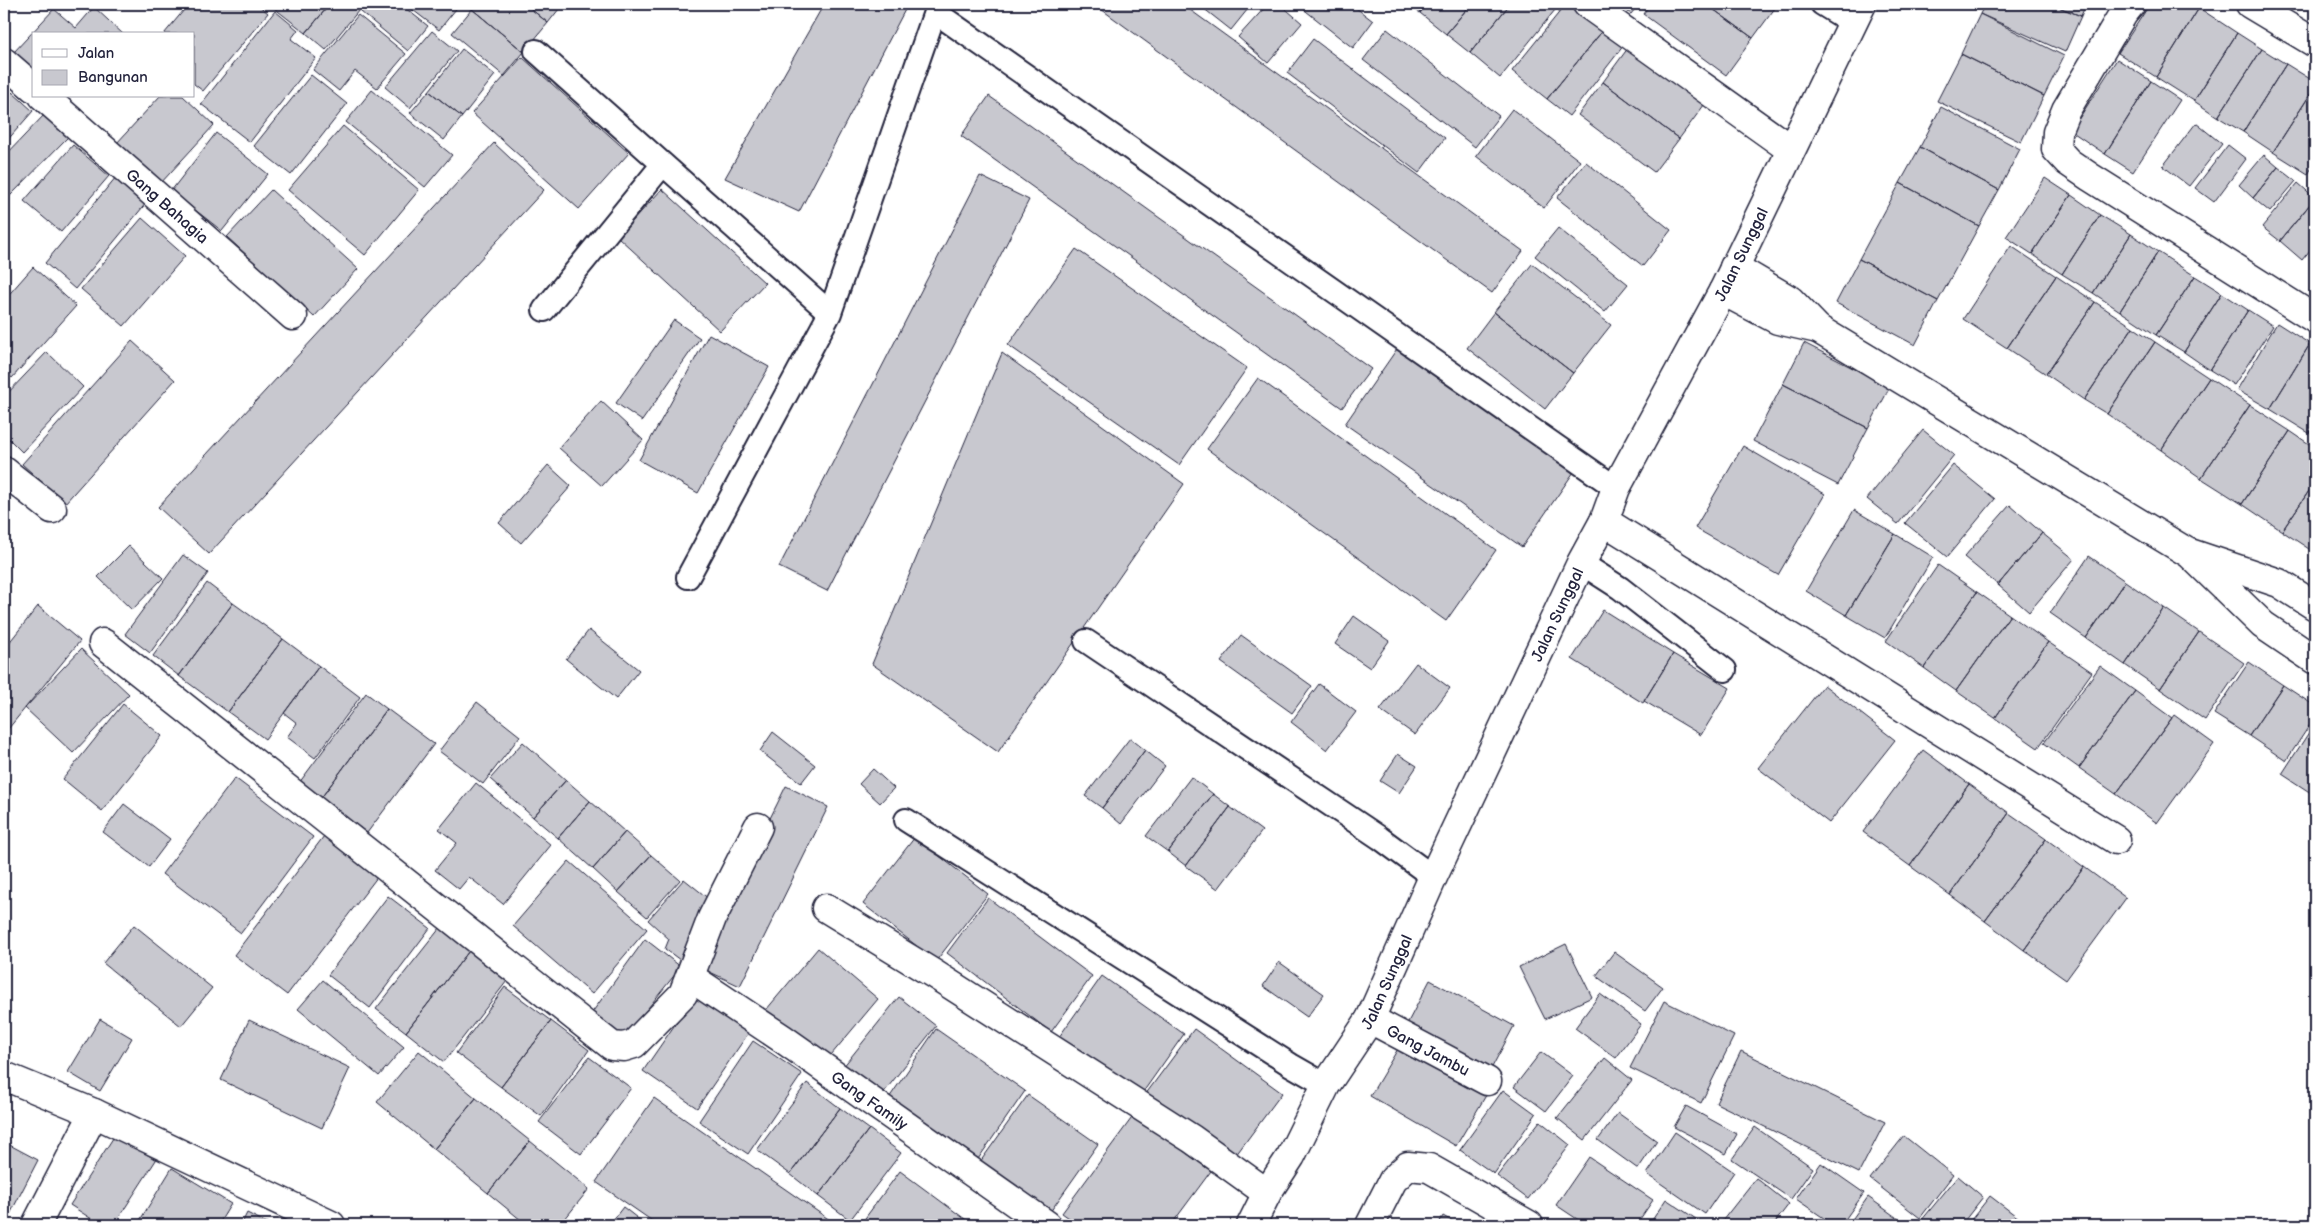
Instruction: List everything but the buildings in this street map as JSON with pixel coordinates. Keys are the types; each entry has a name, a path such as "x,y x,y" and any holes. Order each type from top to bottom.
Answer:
{"street":[{"path":"1587,4 1790,149"},
{"path":"2131,4 2066,110 2057,132 2056,149 2068,162 2090,177 2315,319"},
{"path":"2250,4 2315,43"},
{"name":"Jalan Sunggal","path":"1251,1225 1291,1156 1326,1085 1370,1019 1433,878 1581,563 1604,521 1616,488 1728,279 1857,13"},
{"path":"4,62 32,86"},
{"name":"Gang Bahagia","path":"45,98 293,316"},
{"path":"1728,279 1778,320 1818,329 2187,552 2279,583 2315,606"},
{"path":"4,471 52,509"},
{"path":"1604,521 2116,840"},
{"path":"2187,552 2263,625 2315,660"},
{"path":"103,643 612,1046 624,1047 634,1044 683,994 712,918 758,827"},
{"path":"826,908 934,974 1192,1139 1268,1193"},
{"name":"Gang Family","path":"690,977 783,1039 1047,1225"},
{"name":"Gang Jambu","path":"1370,1019 1487,1081"},
{"path":"4,1076 94,1114 331,1225"},
{"path":"36,1225 94,1114"},
{"path":"1370,1225 1392,1180 1408,1166 1429,1168 1529,1225"}],"lane":[{"path":"1822,4 1857,13"},
{"path":"688,577 830,312 938,8 1616,488"},
{"path":"536,51 830,312"},
{"path":"544,310 663,164"},
{"path":"1581,563 1620,588 1725,670"},
{"path":"1086,641 1380,838 1433,878"},
{"path":"906,820 1291,1065 1326,1085"}]}
